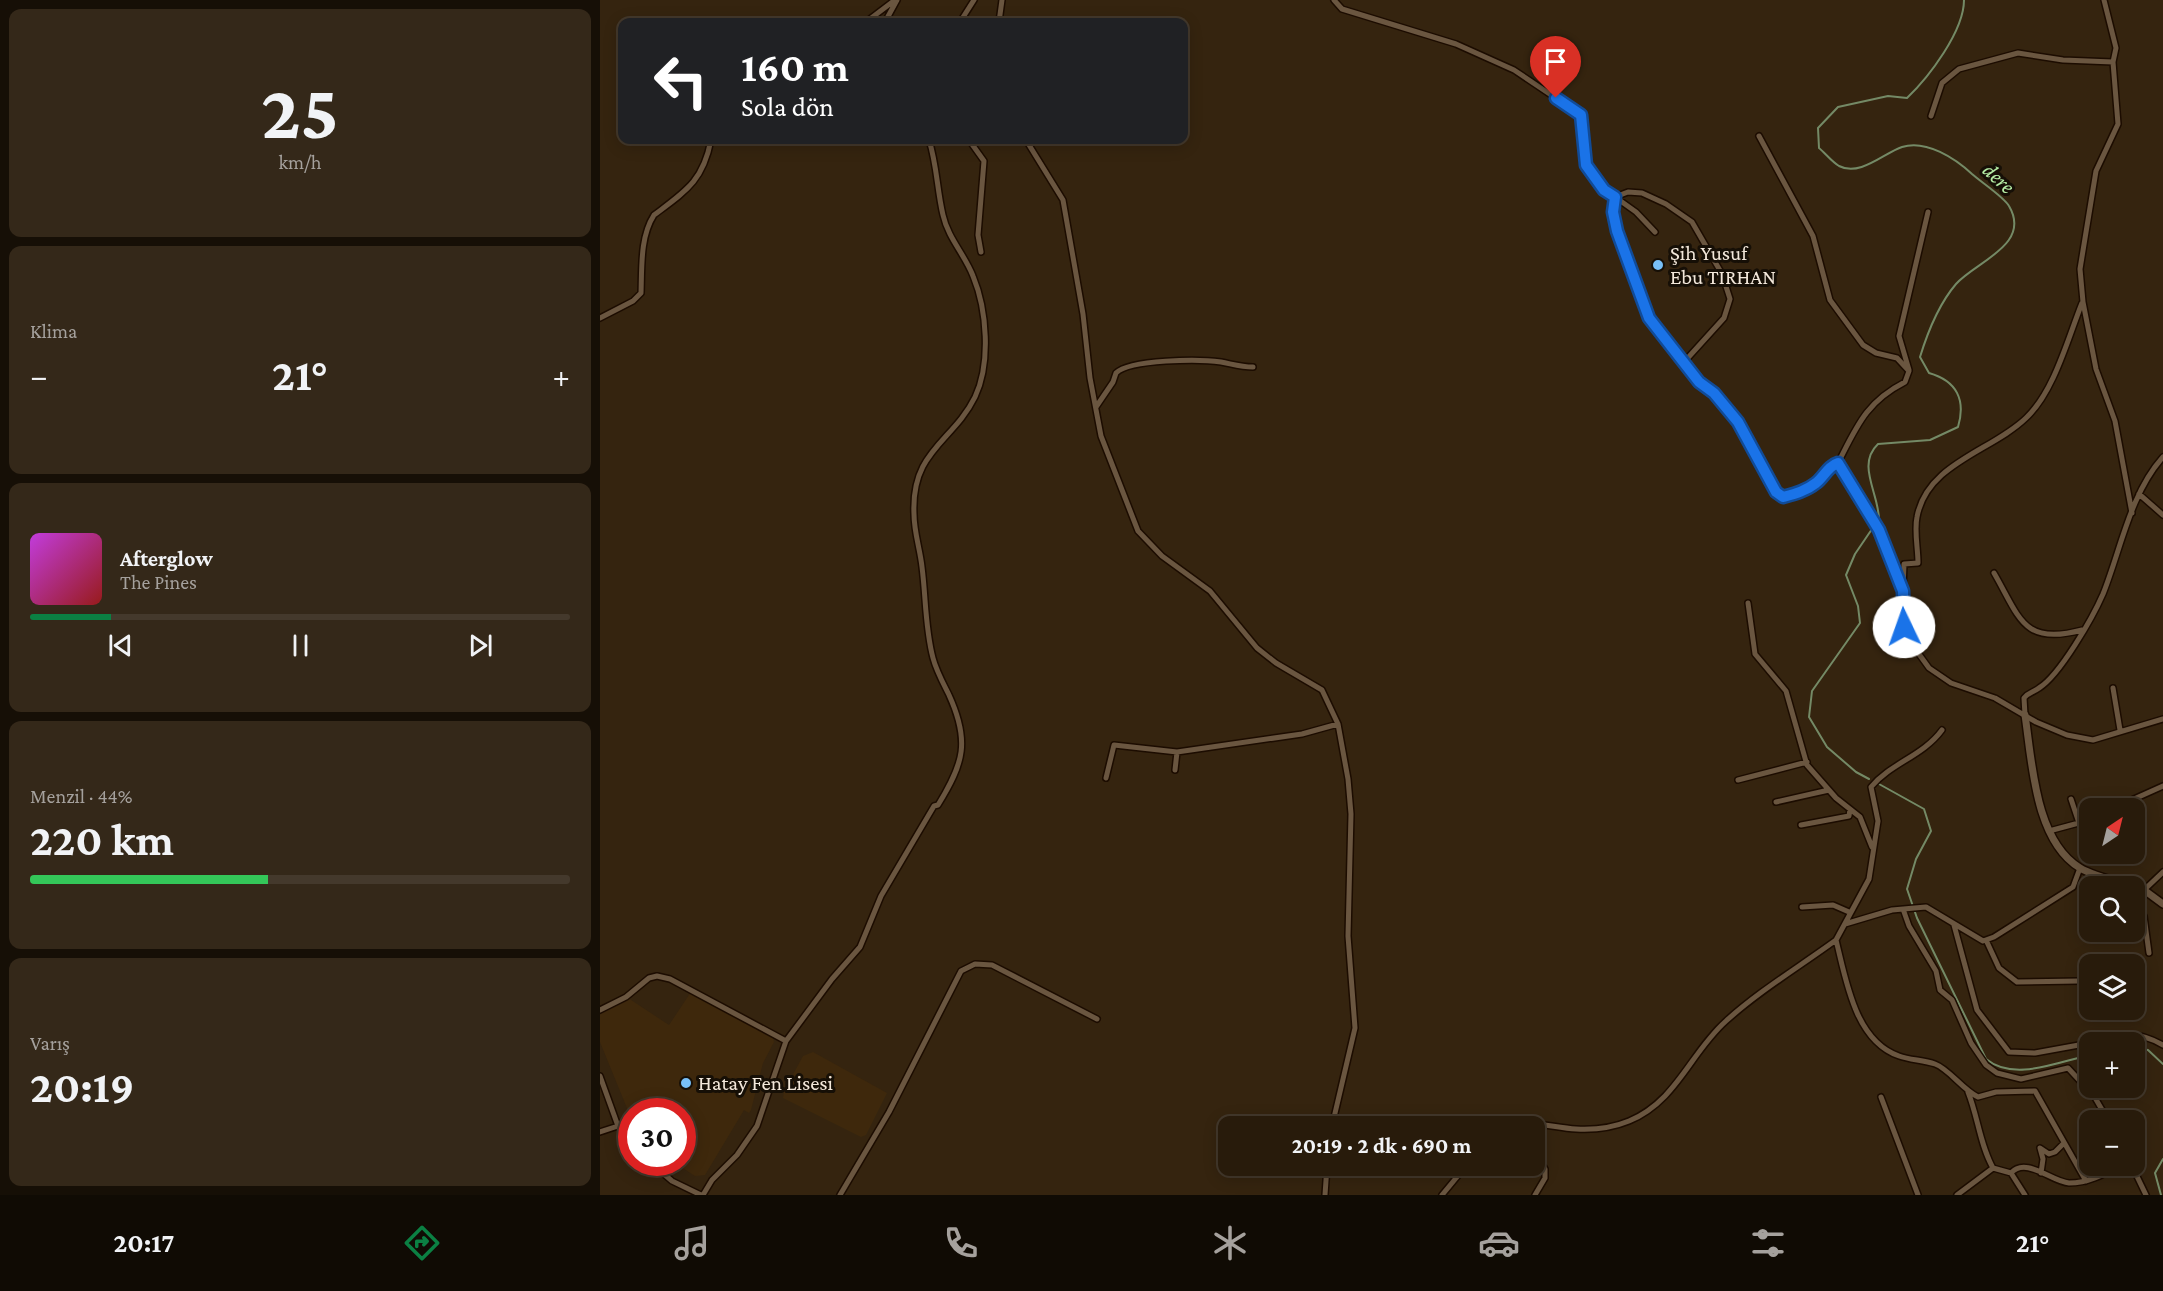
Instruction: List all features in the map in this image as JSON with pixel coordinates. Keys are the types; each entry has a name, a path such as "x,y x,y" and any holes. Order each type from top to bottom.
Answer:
{"street":[{"path":"871,18 896,0"},
{"path":"887,18 896,0"},
{"path":"963,18 974,0"},
{"path":"1000,18 1002,0"},
{"path":"1334,0 1342,9 1456,44 1514,70 1577,111 1583,122 1586,165 1604,190 1636,212 1655,232"},
{"path":"2104,0 2116,48 2113,62 2118,124 2096,171 2080,269 2083,302 2096,369 2115,421 2132,513"},
{"path":"1931,116 1942,82 1959,69 2018,53 2063,60 2113,62"},
{"path":"1759,136 1813,236 1830,300 1863,345 1876,353 1897,358 1909,371"},
{"path":"600,318 633,301 641,293 645,234 650,221 654,214 691,188 708,158 710,144"},
{"path":"666,1176 702,1195 712,1180 737,1155 757,1126 786,1041 832,979 860,947 881,896 934,806 938,805 956,776 963,746 959,718 933,660 913,512 924,462 964,415 975,397 980,382 985,337 979,297 973,276 951,238 943,217 938,172 930,144"},
{"path":"972,144 984,161 978,235 981,252"},
{"path":"1028,144 1063,200 1101,436 1137,531 1162,556 1210,591 1257,648 1276,663 1322,690 1338,724 1348,779 1351,814 1348,936 1355,1028 1334,1116"},
{"path":"1615,197 1628,192 1642,193 1666,204 1692,222 1722,274 1730,299 1724,318 1685,361"},
{"path":"1615,197 1613,212 1617,231 1649,318 1674,352 1685,361 1699,382 1714,393 1738,422 1776,492 1783,497 1805,490 1817,483 1833,465 1838,463 1868,408 1885,392 1905,382 1909,371 1899,336 1928,212"},
{"path":"2083,302 2050,383 2026,418 1985,447 1948,468 1930,489 1917,516 1918,563 1904,564 1904,627 1911,643 1929,668 1951,683 1995,698 2025,716 2067,735 2093,740 2120,730 2163,719"},
{"path":"1095,407 1113,382 1116,373 1137,364 1207,362 1253,368"},
{"path":"2098,876 2080,868 2060,849 2049,831 2037,796 2024,698 2031,691 2039,688 2080,638 2082,630 2102,596 2139,494 2163,457"},
{"path":"1838,463 1879,530 1903,591"},
{"path":"2139,494 2163,515"},
{"path":"1994,573 2022,623 2032,631 2059,636 2082,630"},
{"path":"1748,603 1755,654 1786,691 1807,762 1836,798 1864,824 1873,849"},
{"path":"2112,688 2120,730"},
{"path":"1106,778 1114,745 1177,752 1302,734 1338,724"},
{"path":"1545,1126 1603,1129 1630,1120 1654,1108 1673,1090 1724,1022 1836,940 1849,912 1860,900 1869,879 1878,821 1871,788 1880,776 1925,749 1942,730"},
{"path":"1175,770 1177,752"},
{"path":"1738,780 1807,762"},
{"path":"2136,798 2163,786"},
{"path":"1776,802 1829,790"},
{"path":"2049,831 2079,823 2071,799"},
{"path":"1801,825 1849,816 1850,809"},
{"path":"1845,924 1905,908 1926,908 1974,937 1986,940 2073,887 2080,868"},
{"path":"2145,889 2163,872"},
{"path":"2145,891 2163,904"},
{"path":"1802,907 1833,905 1849,912"},
{"path":"1905,908 1909,926 1936,971 1940,990 1952,1000 1971,1043 1986,1065 1997,1073 2021,1079 2068,1068 2094,1096 2102,1110"},
{"path":"2145,922 2150,953"},
{"path":"1954,924 1977,1010 2009,1053 2035,1053 2079,1045"},
{"path":"1836,940 1846,982 1860,1018 1874,1041 1899,1057 1937,1064 1968,1092 1978,1097 1996,1092 2035,1091 2086,1181"},
{"path":"1986,940 1999,968 2017,982 2079,981"},
{"path":"840,1195 889,1112 961,971 975,964 992,965 1097,1019"},
{"path":"600,1010 626,997 649,978 657,976 670,979 786,1041"},
{"path":"2145,1035 2163,1045"},
{"path":"600,1076 618,1126 600,1132"},
{"path":"1968,1092 1978,1118 1985,1154 1993,1168 2011,1173 2025,1195"},
{"path":"1881,1098 1917,1195"},
{"path":"2041,1173 2043,1159 2040,1148 2049,1154 2055,1152 2064,1143"},
{"path":"2011,1173 2019,1168 2028,1167 2067,1183 2086,1181 2097,1176"},
{"path":"1957,1195 1993,1168"},
{"path":"1325,1195 1326,1176"},
{"path":"1442,1195 1458,1176"},
{"path":"1535,1195 1545,1176"},
{"path":"2137,1176 2146,1195"}],"shaded area":[{"name":"Hatay Fen Lisesi","path":"693,989 772,1034 774,1042 763,1063 751,1110 749,1113 744,1110 705,1175 696,1176 696,1098 623,1098 600,1042 600,1010 628,998 669,1025"},
{"path":"813,1052 887,1093 866,1135 861,1137 783,1098 784,1091 803,1056"}],"waterway":[{"name":"dere","path":"1879,520 1870,480 1869,461 1872,452 1878,444 1930,440 1958,427 1961,408 1957,393 1953,386 1929,373 1920,357 1934,319 1950,292 1965,276 2007,242 2013,232 2014,220 2009,206 2002,198 1958,162 1940,152 1911,145 1895,150 1872,163 1855,169 1847,169 1836,164 1819,148 1818,128 1838,107 1888,96 1907,98 1944,53 1958,25 1964,0"},
{"path":"1869,779 1856,772 1827,747 1809,717 1812,691 1860,623 1858,606 1846,575 1855,554 1872,529"},
{"path":"1879,784 1924,809 1931,831 1916,859 1907,889 1917,918 1986,1059 1997,1066 2023,1070 2079,1058"},
{"path":"2145,1050 2163,1064"},
{"path":"2161,1195 2155,1173 2163,1159"}],"place":[{"name":"Şih Yusuf Ebu TIRHAN","path":"1658,265"},
{"name":"Hatay Fen Lisesi","path":"686,1083"}],"route":[{"path":"1556,98 1581,115 1586,165 1604,190 1615,197 1613,212 1617,231 1649,318 1674,352 1685,361 1699,382 1714,393 1738,422 1776,492 1783,497 1805,490 1817,483 1833,465 1838,463 1843,468 1858,498 1879,530 1903,591 1904,627"}]}
